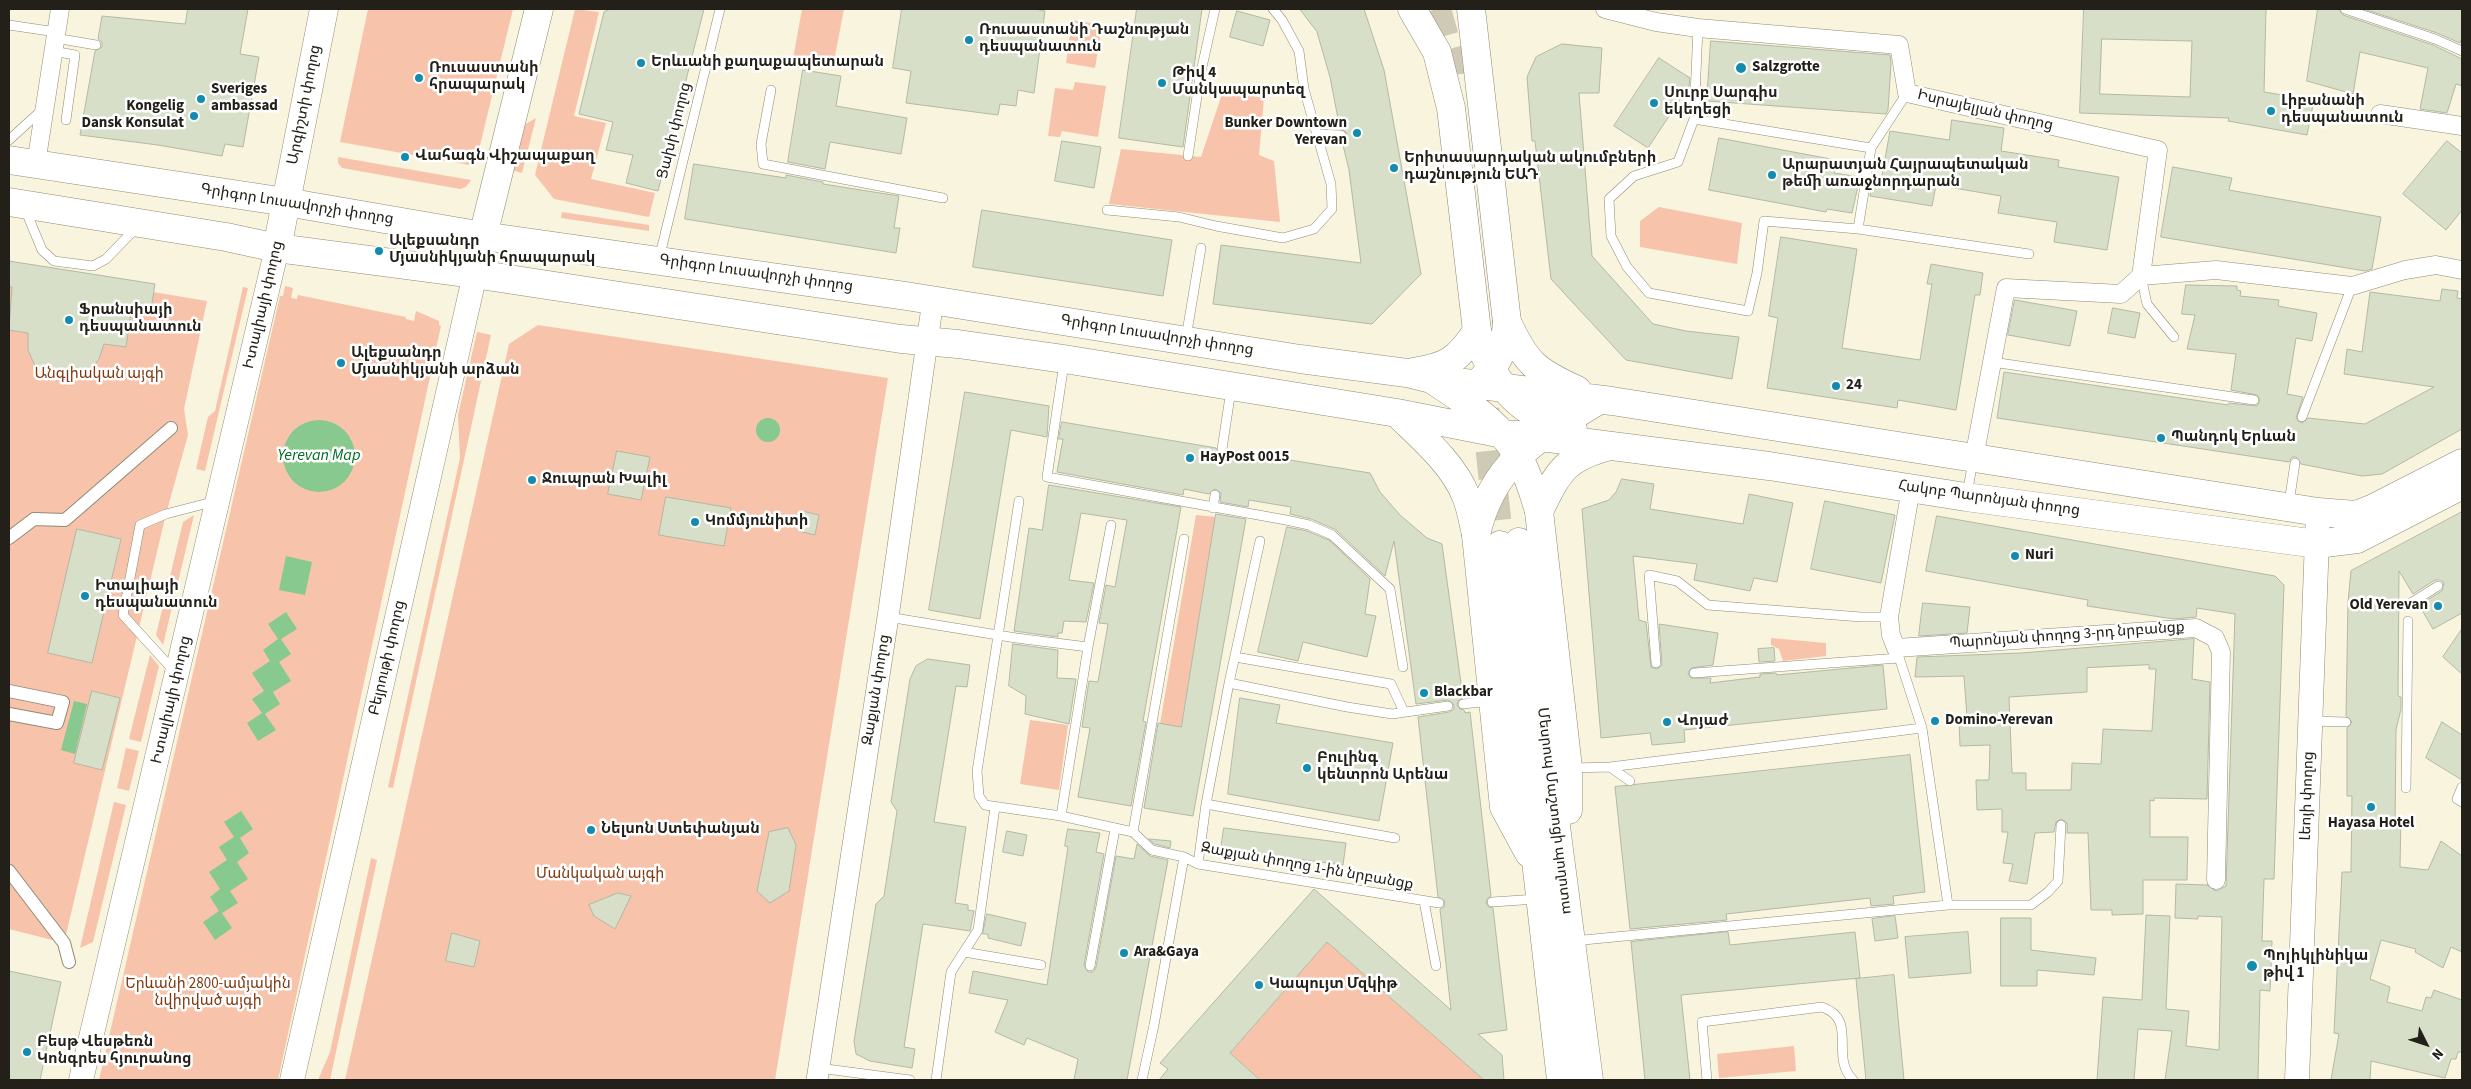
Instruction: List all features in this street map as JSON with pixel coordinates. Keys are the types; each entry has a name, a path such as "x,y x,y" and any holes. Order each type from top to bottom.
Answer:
{"main road":[{"name":"Արգիշտի փողոց","path":"286,202 324,9"},
{"path":"1412,9 1437,52 1451,108 1477,331 1482,352 1483,385 1510,445 1530,483 1539,511 1568,768 1567,911"},
{"path":"1396,412 1443,408 1483,385 1505,346 1507,322 1471,9"},
{"path":"483,236 534,15"},
{"name":"Գրիգոր Լուսավորչի փողոց","path":"9,160 286,202 483,236 933,300 1300,360 1483,385"},
{"name":"Իտալիայի փողոց","path":"82,1080 110,952 219,500 286,202"},
{"path":"16,203 277,248 475,274 901,340 929,340 1064,359 1396,412 1510,445"},
{"name":"Բեյրութի փողոց","path":"292,1080 483,236"},
{"path":"1507,322 1518,347 1532,365 1554,380 1599,400"},
{"path":"1419,376 1436,369 1463,353 1477,331"},
{"path":"1483,385 1599,400 2318,512 2356,515 2374,508 2462,463"},
{"path":"1483,385 1538,416 1551,430 1599,400"},
{"path":"1396,412 1434,449 1498,541"},
{"name":"Հակոբ Պարոնյան փողոց","path":"1510,445 1551,430 1610,446 1769,466 1966,497 2317,544 2357,539 2462,484"},
{"path":"1510,445 1495,484 1482,510 1498,541 1493,701 1504,807 1536,865"},
{"path":"1539,511 1553,483 1566,464 1588,452 1610,446"},
{"name":"Լեոյի փողոց","path":"2297,1080 2318,512"},
{"name":"Մեսրոպ Մաշտոցի պողոտա","path":"1498,541 1561,1080"},
{"name":"Մեսրոպ Մաշտոցի պողոտա","path":"1498,541 1567,911 1589,1080"}],"street":[{"path":"36,164 60,9"},
{"name":"Իսրայելյան փողոց","path":"1605,9 1656,22 1698,28 1898,46 1907,93 2158,150 2141,276"},
{"path":"2380,114 2462,126"},
{"path":"1974,458 2006,288 2122,294 2141,276 2216,270 2352,286 2405,270 2428,266 2436,265 2462,270"},
{"name":"Զաքյան փողոց","path":"817,1074 888,618 929,340 933,300"},
{"path":"9,538 34,519 65,520 171,428"},
{"path":"1898,653 1891,635 1889,617 1912,488"},
{"name":"Պարոնյան փողոց 3-րդ նրբանցք","path":"1898,653 2196,628 2215,638 2221,652 2216,880"},
{"path":"9,691 63,702 57,724 9,714"},
{"path":"9,872 64,943 69,962"}],"lane":[{"name":"Ցախի փողոց","path":"659,261 720,9"},
{"path":"1188,156 1200,76 1215,9"},
{"path":"1107,210 1179,217 1282,238 1314,229 1332,209 1331,184 1304,89 1299,51 1282,20 1273,9"},
{"path":"2346,9 2436,36 2462,51"},
{"path":"9,25 55,40 96,44"},
{"path":"1698,28 1694,119 1678,162 1634,176 1609,199 1611,236 1627,267 1649,293 1748,311 1757,273 1764,221 1858,228 2029,254"},
{"path":"55,40 75,55 66,120"},
{"path":"771,90 761,144 762,164 943,198"},
{"path":"1858,228 1871,148 1907,93"},
{"path":"9,140 45,107"},
{"path":"1694,119 1871,148"},
{"path":"1316,134 1341,136"},
{"path":"16,203 42,250 54,261 94,266 106,259 141,224"},
{"path":"1185,341 1201,248"},
{"path":"2141,276 2147,304 2174,337"},
{"path":"2302,418 2352,286"},
{"path":"1064,359 1047,476 1286,520 1309,525 1332,535 1390,590 1403,667"},
{"path":"1992,362 2254,400"},
{"path":"1222,449 1232,386"},
{"path":"1966,497 1974,458"},
{"path":"2289,506 2295,463"},
{"path":"1213,508 1215,495"},
{"path":"178,675 123,615 140,525 166,514 219,500"},
{"path":"1019,501 977,771 979,796 985,805 1062,816 1133,832 1184,539"},
{"path":"1062,816 1088,646 1111,525"},
{"path":"1198,864 1206,804 1229,683 1260,541"},
{"path":"1656,663 1648,575 1677,582 1708,605 1861,617 1889,617"},
{"path":"2406,606 2438,586"},
{"path":"888,618 998,635 1088,646"},
{"path":"2406,788 2402,724 2408,621"},
{"path":"1694,673 1898,653 1922,728 1948,905"},
{"path":"1235,657 1391,684 1404,712"},
{"path":"1229,683 1347,707 1392,714 1448,706"},
{"path":"1464,704 1493,701"},
{"path":"2311,721 2346,722"},
{"path":"1568,768 1610,767 1922,728"},
{"path":"1610,767 1630,781"},
{"path":"2462,787 2457,798 2462,802"},
{"path":"1206,804 1395,838"},
{"path":"936,1080 952,972 978,930 995,807"},
{"path":"1571,941 1661,928 1948,905 2031,905 2048,892 2058,881 2061,825"},
{"path":"1090,966 1115,829"},
{"name":"Զաքյան փողոց 1-ին նրբանցք","path":"1133,832 1152,850 1184,857 1198,864 1439,903"},
{"path":"1142,1080 1184,857"},
{"path":"1492,902 1539,899"},
{"path":"1424,901 1436,966"},
{"path":"964,952 1041,965"},
{"path":"1707,1080 1702,1022 1822,1007 1833,1011 1841,1020 1844,1068 1848,1079"},
{"path":"817,1074 910,1080"}],"green space":[{"path":"368,9 513,9 475,166 340,142"},
{"path":"575,9 599,12 574,116 606,123 591,179 655,193 649,217 554,199 535,175"},
{"path":"802,9 844,9 833,66 793,59"},
{"path":"1072,20 1102,25 1095,68 1066,63"},
{"path":"1075,82 1106,86 1098,137 1062,131 1060,137 1048,136 1055,88 1073,90"},
{"path":"1223,91 1264,98 1259,155 1274,161 1280,222 1109,204 1121,149 1201,157"},
{"path":"536,118 522,173 508,169 519,128"},
{"path":"338,157 471,180 466,187 460,189 342,168 338,163"},
{"path":"1659,207 1742,223 1737,264 1640,247 1640,221"},
{"path":"562,212 649,225 649,231 561,218"},
{"name":"Անգլիական այգի","path":"9,268 207,301 184,409 188,435 166,514 64,943 9,929"},
{"name":"Երևանի 2800-ամյակին նվիրված այգի","path":"285,286 293,288 291,298 297,299 298,295 406,317 406,319 414,321 416,311 439,321 441,326 278,1080 99,1080 280,296 283,296"},
{"path":"243,287 248,288 205,471 196,469 208,417 215,411"},
{"name":"Մանկական այգի","path":"538,325 888,378 775,1080 345,1080 509,344"},
{"path":"477,332 491,335 393,788 388,787 460,458 458,415"},
{"path":"194,515 163,645 156,635 183,522"},
{"path":"1196,515 1216,517 1181,727 1160,724"},
{"path":"1771,638 1826,643 1826,656 1783,661 1779,649 1771,645"},
{"path":"150,655 159,666 141,742 129,739"},
{"path":"1030,720 1068,725 1059,790 1020,784"},
{"path":"126,748 139,751 129,791 117,788"},
{"path":"114,802 126,805 93,942 80,948"},
{"path":"371,858 377,860 330,1080 318,1080 330,1052"},
{"path":"1327,942 1484,1080 1260,1080 1230,1053"},
{"path":"1794,1046 1796,1071 1719,1078 1717,1054"}],"water":[{"path":"768,418 773,419 779,425 779,435 773,441 768,442 763,441 757,435 756,430 757,425 763,419"},
{"name":"Yerevan Map","path":"312,420 326,420 345,430 355,449 355,463 345,482 326,492 312,492 293,482 283,463 283,449 293,430"},
{"path":"286,556 312,562 305,595 279,590"},
{"path":"286,612 297,629 281,639 291,654 279,662 291,681 273,692 280,704 265,714 276,730 258,741 247,723 262,713 252,699 264,691 252,673 270,661 263,650 278,639 268,624"},
{"path":"74,701 87,704 75,754 61,750"},
{"path":"241,811 253,829 240,838 249,853 237,862 248,879 230,891 238,903 222,913 232,928 215,940 203,922 219,911 210,897 220,889 209,872 227,860 219,847 234,837 224,822"}],"building":[{"path":"188,9 248,9 240,54 259,57 243,147 225,144 222,156 158,145 80,135 95,51 102,47 102,42 98,39 102,16 185,24"},
{"name":"Երևւանի քաղաքապետարան","path":"611,9 704,9 658,191 626,183 633,155 606,150 613,122 579,114 604,12"},
{"name":"Ռուսաստանի Դաշնության դեսպանատուն","path":"902,9 1035,9 1045,11 1034,93 1018,90 1016,106 1000,104 998,115 906,103 911,71 893,68"},
{"path":"1137,9 1202,9 1183,147 1119,138"},
{"path":"1300,9 1364,9 1384,70 1421,274 1372,324 1213,304 1221,245 1361,263 1349,170 1342,141 1346,138 1347,133 1340,129 1330,77 1317,32"},
{"path":"2084,9 2266,9 2264,92 2314,100 2307,135 2228,121 2229,118 2080,113","holes":["2102,39 2192,41 2190,97 2100,94"]},
{"path":"2318,9 2339,9 2343,15 2433,45 2462,59 2462,86 2456,84 2447,113 2420,109 2428,68 2360,52 2353,94 2307,81"},
{"path":"2364,9 2462,9 2462,37 2460,43 2437,33"},
{"path":"1237,11 1270,20 1263,46 1230,37"},
{"path":"1711,41 1890,55 1888,110 1886,114 1707,101"},
{"path":"1562,44 1602,48 1599,93 1579,93 1592,256 1653,324 1686,331 1739,337 1732,379 1626,360 1551,279 1535,141 1532,141 1527,77 1536,57"},
{"name":"Սուրբ Սարգիս եկեղեցի","path":"1659,58 1690,78 1689,86 1648,148 1614,126"},
{"path":"803,70 841,76 836,106 907,118 901,154 830,142 825,169 788,162"},
{"path":"1952,120 2004,128 2001,151 2059,160 2058,167 2119,177 2107,250 2054,242 2057,222 1998,213 2001,196 1936,185 1932,206 1870,196 1872,180 1881,181 1890,131 1949,140"},
{"name":"Արարատյան Հայրապետական թեմի առաջնորդարան","path":"1719,138 1836,160 1834,173 1860,177 1852,213 1827,209 1826,212 1709,190"},
{"path":"1062,141 1101,147 1094,188 1055,181"},
{"path":"2447,141 2462,153 2462,210 2446,230 2403,194"},
{"path":"694,164 786,178 786,175 823,182 823,184 899,196 894,228 900,228 896,253 685,219"},
{"path":"2173,167 2232,178 2229,190 2381,217 2372,269 2365,271 2161,237"},
{"path":"982,210 1172,240 1163,296 973,267"},
{"path":"1781,237 1857,249 1842,348 1920,360 1932,284 1927,284 1931,264 1983,273 1980,295 1975,295 1956,410 1898,400 1897,408 1767,388 1778,318 1769,316"},
{"name":"Ֆրանսիայի դեսպանատուն","path":"9,261 155,284 151,309 132,306 126,347 104,344 99,359 89,373 73,380 56,380 48,377 35,366 28,350 28,333 9,330 12,287 9,287"},
{"path":"2186,285 2237,286 2237,290 2241,291 2240,296 2279,300 2278,306 2317,313 2312,341 2296,338 2287,394 2303,397 2296,418 2302,423 2308,418 2365,424 2434,387 2344,374 2347,349 2362,352 2370,292 2440,301 2442,289 2458,291 2457,298 2462,299 2462,429 2382,474 2362,476 2301,464 2296,457 2292,457 2289,462 1997,418 2004,372 2228,405 2229,403 2257,406 2260,400 2257,395 2231,390 2236,354 2187,349 2195,315 2182,314"},
{"path":"2015,300 2077,311 2070,346 2008,335"},
{"path":"2113,308 2140,313 2135,338 2108,333"},
{"path":"965,392 1049,406 1047,437 1011,430 980,619 929,610"},
{"path":"1062,422 1216,448 1221,455 1225,455 1228,450 1370,473 1380,492 1400,515 1427,538 1442,544 1463,698 1458,701 1457,705 1465,713 1470,712 1491,896 1487,899 1486,903 1489,907 1493,908 1507,1030 1478,1034 1502,1055 1504,1080 1484,1080 1327,942 1230,1053 1260,1080 1159,1080 1168,1069 1160,1063 1314,889 1451,1010 1440,909 1444,907 1445,901 1438,897 1418,717 1449,712 1454,709 1454,705 1448,700 1416,704 1394,541 1385,576 1336,530 1311,519 1290,514 1291,507 1249,500 1248,507 1220,502 1221,493 1215,489 1209,494 1184,489 1183,495 1057,472 1063,439 1059,439"},
{"path":"617,451 650,457 641,500 608,494"},
{"path":"1622,479 1654,484 1650,509 1743,524 1749,494 1793,503 1777,582 1754,578 1750,591 1694,580 1697,564 1633,556 1639,620 1646,622 1651,667 1657,669 1662,665 1659,624 1718,633 1713,665 1691,668 1688,673 1691,678 1711,678 1710,683 1760,677 1760,674 1776,673 1777,675 1883,665 1887,709 1684,730 1685,742 1652,745 1650,733 1601,738 1582,509 1609,500 1616,492"},
{"path":"1049,485 1181,507 1143,721 1146,722 1131,806 1078,797 1090,728 1082,727 1089,681 1098,682 1108,624 1099,623 1106,585 1115,587 1127,520 1081,513 1069,580 1094,583 1086,622 1064,621 1062,633 1058,633 1058,637 1014,631 1029,528 1042,530"},
{"name":"Կոմմյունիտի","path":"666,497 731,508 724,546 659,535"},
{"path":"1825,501 1895,515 1881,583 1811,569"},
{"path":"802,511 819,515 815,535 798,531"},
{"path":"2462,512 2462,613 2433,629 2419,605 2442,591 2444,583 2440,580 2435,580 2413,594 2399,571 2398,696 2401,697 2401,709 2396,730 2395,828 2401,815 2400,867 2428,870 2441,841 2462,856 2462,952 2451,947 2443,968 2415,952 2416,949 2381,940 2370,979 2390,987 2387,1002 2422,1011 2426,997 2431,998 2434,990 2462,1000 2462,1052 2458,1052 2456,1059 2451,1059 2445,1078 2371,1061 2370,1080 2331,1080 2339,1034 2334,1033 2342,872 2351,872 2352,796 2347,796 2347,728 2352,722 2346,716 2348,602 2351,571"},
{"path":"1216,514 1246,519 1193,816 1144,808 1158,723 1181,727"},
{"path":"1937,516 2275,576 2284,585 2274,879 2264,879 2262,941 2272,941 2270,991 2260,990 2258,1080 2165,1080 2172,1031 2138,1029 2134,1080 2097,1080 2103,997 2142,1000 2146,915 2170,916 2166,1009 2189,1011 2186,1046 2219,1050 2222,917 2198,916 2198,919 2175,918 2176,884 2207,885 2216,891 2226,886 2235,614 2197,608 2196,617 2174,619 2087,606 2088,600 1926,571"},
{"path":"1287,527 1307,531 1329,540 1370,579 1365,614 1376,616 1367,657 1303,642 1298,661 1258,652"},
{"name":"Իտալիայի դեսպանատուն","path":"77,529 121,539 92,663 48,653"},
{"path":"1923,603 1970,607 1967,633 1919,636"},
{"path":"2462,629 2462,674 2443,657"},
{"path":"2194,639 2192,679 2210,682 2207,799 2154,798 2154,801 2150,800 2150,837 2188,837 2187,880 2143,880 2143,914 2112,915 2112,910 2091,910 2088,833 2067,833 2067,823 2061,819 2056,822 2054,832 2035,833 2027,884 2009,881 2013,864 2003,863 2008,832 2002,832 2002,809 1977,810 1976,780 1989,780 1990,745 1960,746 1959,721 1967,718 1964,676 1915,677 1917,657 2021,653","holes":["2149,665 2149,669 2156,669 2152,731 2103,729 2101,764 2072,763 2071,790 2026,790 2026,773 2012,773 2009,697 2087,692 2087,668"]},
{"path":"1013,644 1058,650 1057,678 1076,679 1069,724 1025,714 1026,696 1009,686"},
{"path":"1774,648 1775,661 1759,662 1758,649"},
{"path":"928,659 970,665 967,687 956,686 934,822 966,827 955,903 968,905 968,910 974,911 970,931 923,924 904,1047 915,1049 912,1068 870,1061 856,1054 854,1041 876,904 884,896 897,811 891,802 910,679 916,666"},
{"path":"92,691 120,698 102,770 74,763"},
{"name":"Բուլինգ կենտրոն Արենա","path":"1240,698 1280,705 1276,723 1393,743 1379,821 1228,794"},
{"path":"2442,722 2462,735 2462,780 2426,758"},
{"path":"1910,755 1925,892 1893,896 1894,904 1871,906 1870,898 1726,914 1727,920 1630,929 1615,787"},
{"path":"788,828 796,845 789,891 770,903 757,891 769,832"},
{"path":"1224,828 1346,843 1343,865 1221,849"},
{"path":"1068,829 1100,833 1096,852 1104,854 1084,965 1088,972 1093,972 1096,967 1116,856 1134,859 1137,844 1150,856 1168,860 1127,1080 1074,1080 1078,1059 1027,1038 1024,1045 995,1032 1008,1000 969,993 973,971 1047,985 1068,847 1065,846"},
{"path":"1007,831 1027,835 1023,856 1003,852"},
{"path":"1149,839 1171,841 1170,848 1155,844"},
{"path":"618,893 631,896 615,929 594,916 589,905"},
{"path":"987,914 1026,923 1021,946 988,938 988,934 983,934"},
{"path":"1895,916 1898,938 1875,941 1872,919"},
{"path":"2001,918 2031,918 2031,950 2096,958 2094,975 2037,970 2037,986 2001,986"},
{"path":"1728,932 1730,945 1855,932 1860,978 1681,995 1690,1080 1645,1080 1631,942"},
{"path":"1968,932 1971,973 1909,978 1905,937"},
{"path":"452,933 480,941 474,967 446,961"},
{"name":"Բեսթ Վեսթեռն Կոնգրես հյուրանոց","path":"9,971 61,982 40,1080 9,1080"},
{"path":"1894,975 1904,1080 1866,1080 1856,979"}],"tunnel":[{"path":"1437,9 1450,55 1452,75"},
{"path":"1485,409 1500,545"}],"place":[{"name":"Ռուսաստանի Դաշնության դեսպանատուն","path":"969,40"},
{"name":"Երևւանի քաղաքապետարան","path":"641,63"},
{"name":"Salzgrotte","path":"1741,68"},
{"name":"Ռուսաստանի հրապարակ","path":"419,78"},
{"name":"Թիվ 4 Մանկապարտեզ","path":"1162,83"},
{"name":"Sveriges ambassad","path":"201,99"},
{"name":"Սուրբ Սարգիս եկեղեցի","path":"1654,103"},
{"name":"Լիբանանի դեսպանատուն","path":"2271,111"},
{"name":"Kongelig Dansk Konsulat","path":"194,116"},
{"name":"Bunker Downtown Yerevan","path":"1357,133"},
{"name":"Վահագն Վիշապաքաղ","path":"405,157"},
{"name":"Երիտասարդական ակումբների դաշնություն ԵԱԴ","path":"1394,168"},
{"name":"Արարատյան Հայրապետական թեմի առաջնորդարան","path":"1772,175"},
{"name":"Ալեքսանդր Մյասնիկյանի հրապարակ","path":"379,251"},
{"name":"Ֆրանսիայի դեսպանատուն","path":"69,320"},
{"name":"Ալեքսանդր Մյասնիկյանի արձան","path":"341,363"},
{"name":"24","path":"1836,386"},
{"name":"Պանդոկ Երևան","path":"2161,438"},
{"name":"HayPost 0015","path":"1190,458"},
{"name":"Ջուպրան Խալիլ","path":"532,480"},
{"name":"Կոմմյունիտի","path":"695,522"},
{"name":"Nuri","path":"2015,556"},
{"name":"Իտալիայի դեսպանատուն","path":"85,596"},
{"name":"Old Yerevan","path":"2438,606"},
{"name":"Blackbar","path":"1424,693"},
{"name":"Domino-Yerevan","path":"1935,721"},
{"name":"Վոյաժ","path":"1667,722"},
{"name":"Բուլինգ կենտրոն Արենա","path":"1307,768"},
{"name":"Hayasa Hotel","path":"2371,807"},
{"name":"Նելսոն Ստեփանյան","path":"591,830"},
{"name":"Ara&Gaya","path":"1124,953"},
{"name":"Պոլիկլինիկա թիվ 1","path":"2252,966"},
{"name":"Կապույտ Մզկիթ","path":"1259,985"},
{"name":"Բեսթ Վեսթեռն Կոնգրես հյուրանոց","path":"27,1052"}]}
